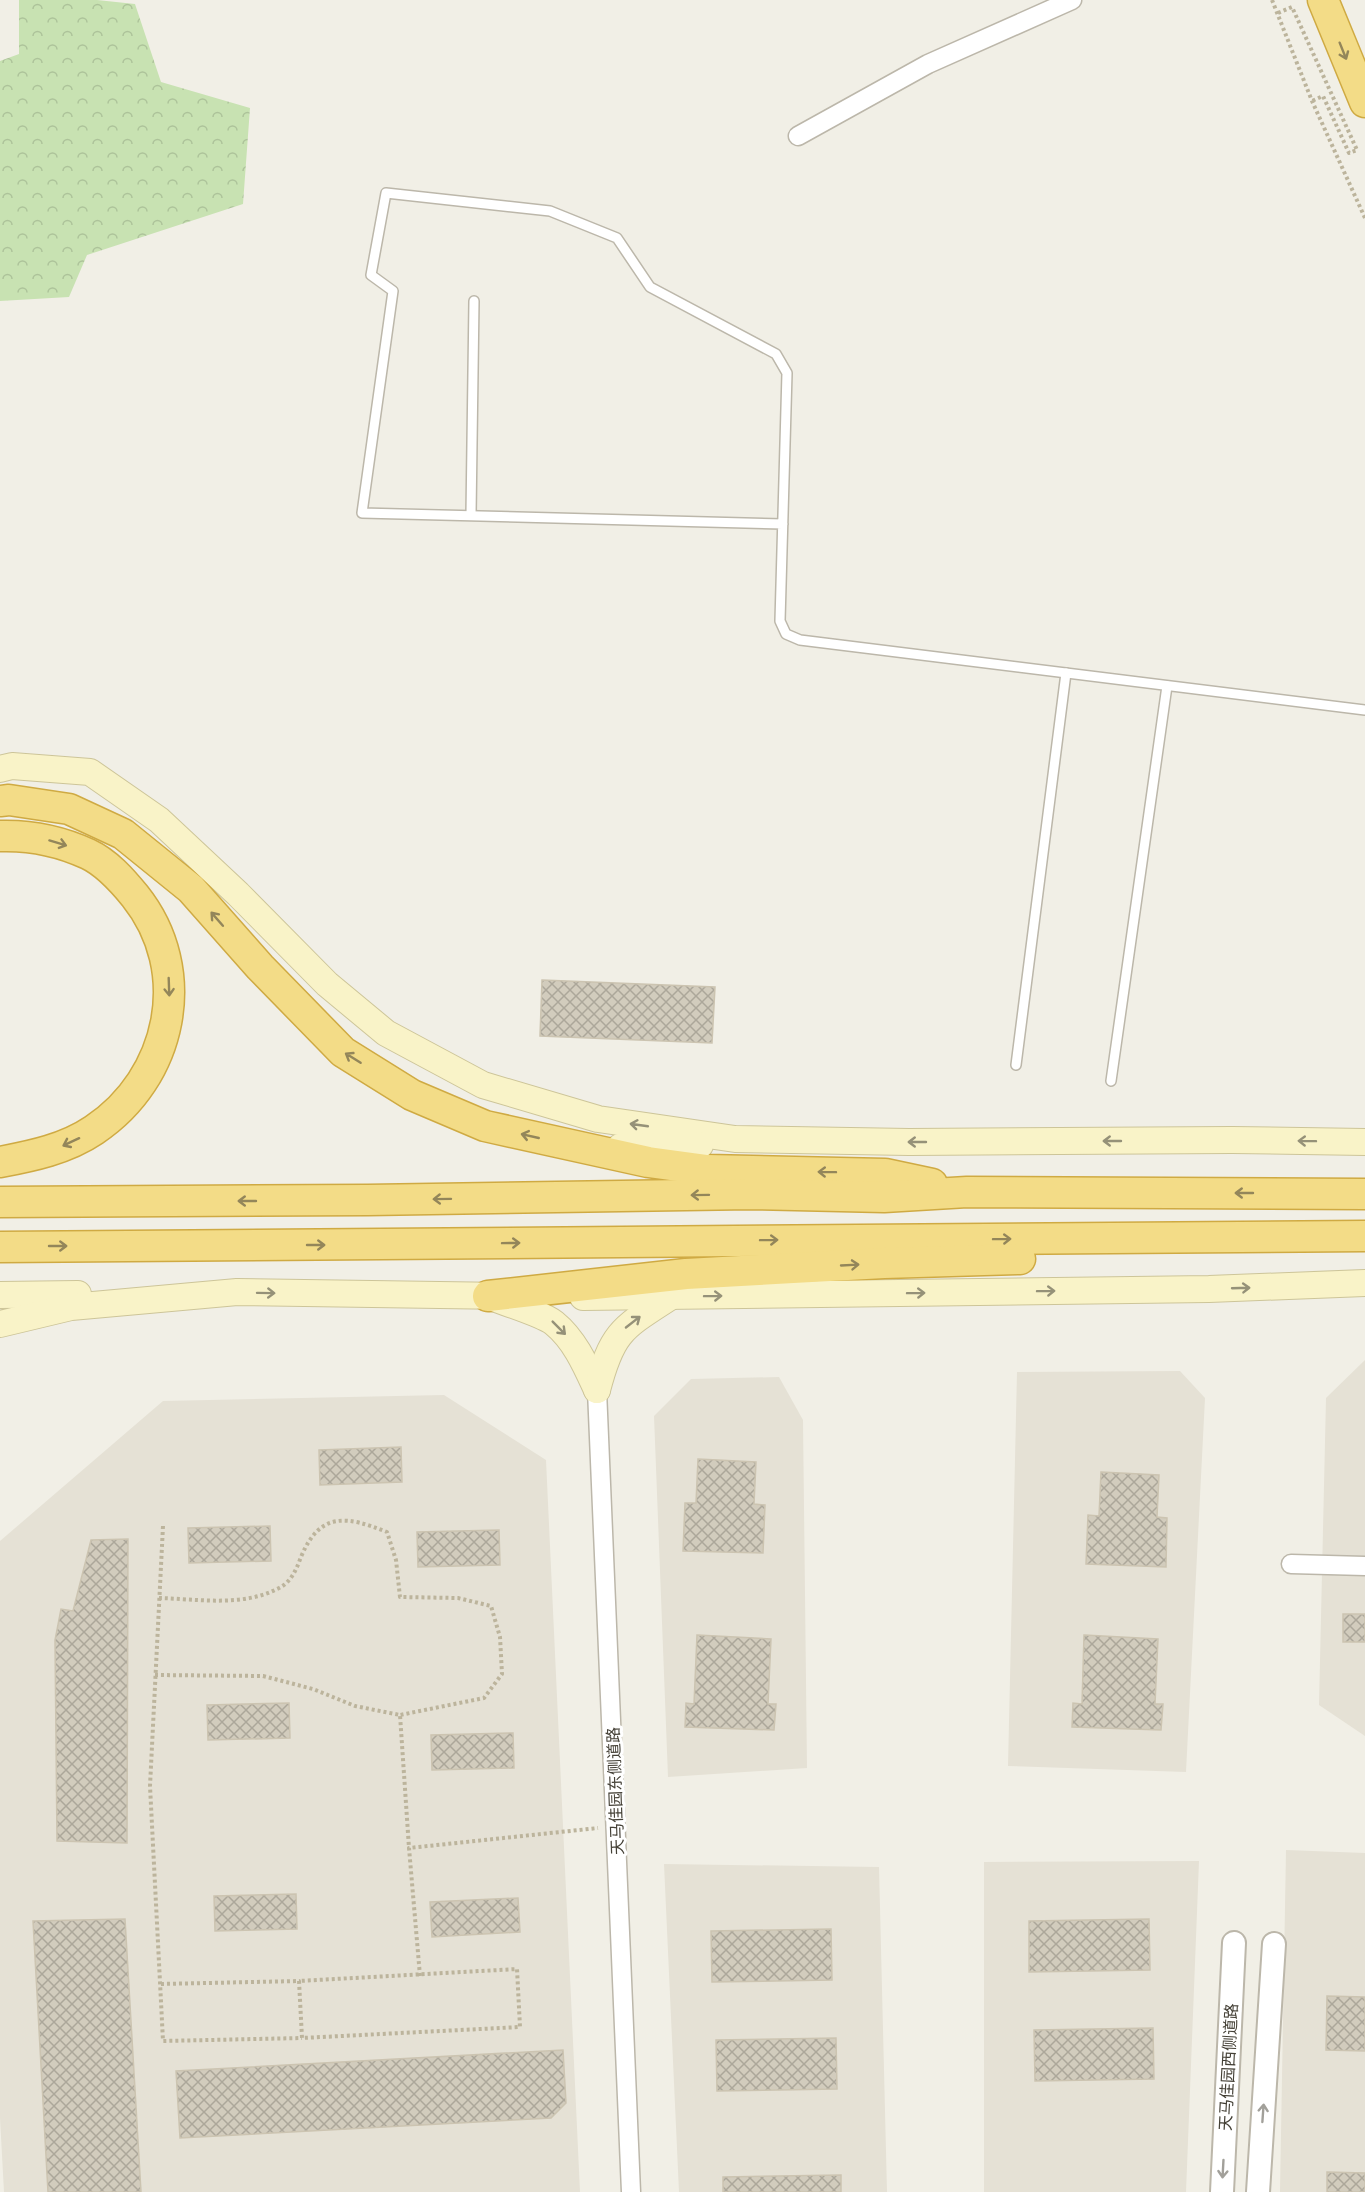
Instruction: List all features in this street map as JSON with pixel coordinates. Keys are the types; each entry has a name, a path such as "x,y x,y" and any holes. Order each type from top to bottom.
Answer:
{"highway":[{"path":"1323,0 1365,102"},
{"path":"0,801 9,800 69,809 123,834 191,889 260,967 343,1052 412,1095 485,1126 648,1162 707,1170 967,1192 1365,1194"},
{"path":"0,836 30,836 62,844 89,855 114,871 146,909 155,927 164,952 169,1005 165,1036 155,1059 136,1092 117,1111 94,1130 52,1150 0,1162"},
{"path":"0,1202 368,1200 750,1194 885,1185"},
{"path":"0,1246 1365,1236"},
{"path":"488,1296 678,1285 884,1263 1365,1242"}],"main road":[{"path":"0,769 12,766 90,772 159,820 327,984 386,1033 483,1085 598,1119 735,1139 909,1142 1232,1140 1365,1142"},
{"path":"575,1147 657,1148 778,1140"},
{"path":"597,1390 605,1359 615,1340 629,1324 678,1285 946,1293 1209,1289 1365,1283"},
{"path":"0,1295 237,1293 488,1296 552,1321 570,1339 584,1360 597,1390"},
{"path":"0,1324 71,1307 237,1293"}],"street":[{"path":"798,136 928,64 1072,0"},
{"name":"天马佳园东侧道路","path":"597,1390 631,2192"},
{"path":"1291,1563 1365,1566"},
{"name":"天马佳园西侧道路","path":"1222,2192 1234,1943"},
{"path":"1258,2192 1274,1944"}],"lane":[{"path":"783,524 362,513 393,291 371,275 386,193 550,211 617,238 650,287 776,354 787,373 783,524 780,621 786,634 800,640 1365,710"},
{"path":"471,515 474,301"},
{"path":"1016,1065 1066,673"},
{"path":"1111,1081 1167,686"}],"path":[{"path":"1272,0 1312,101 1365,218"},
{"path":"1278,13 1292,7 1357,150 1349,153 1323,96 1312,101"},
{"path":"155,1675 263,1676 313,1689 355,1706 400,1714 484,1698 502,1674 500,1637 491,1606 458,1598 400,1597 396,1560 387,1532 361,1521 329,1522 309,1538 294,1575 280,1588 258,1597 233,1600 159,1598"},
{"path":"161,1984 420,1976 517,1969 520,2027 302,2038 163,2041 150,1786 162,1526"},
{"path":"400,1714 420,1976"},
{"path":"410,1848 617,1826"},
{"path":"299,1981 302,2038"}],"shaded area":[{"path":"1365,1360 1365,1736 1319,1705 1326,1398"},
{"path":"1180,1371 1205,1398 1186,1772 1008,1766 1017,1372"},
{"path":"779,1377 803,1420 807,1768 668,1777 654,1416 691,1379"},
{"path":"444,1395 546,1460 580,2192 4,2192 0,2118 0,1541 163,1401"},
{"path":"1286,1850 1365,1853 1365,2192 1280,2192"},
{"path":"1199,1861 1186,2192 984,2192 984,1862"},
{"path":"664,1864 879,1867 887,2192 679,2192"}],"green space":[{"path":"19,0 97,0 135,4 161,82 250,108 243,204 87,255 69,297 0,301 0,61 19,54"}],"building":[{"path":"542,980 715,987 712,1043 540,1036"},
{"path":"401,1447 402,1482 320,1485 319,1450"},
{"path":"698,1459 756,1462 754,1504 765,1505 763,1553 683,1551 685,1503 696,1503"},
{"path":"1101,1472 1159,1475 1157,1517 1167,1518 1166,1567 1086,1564 1088,1515 1099,1516"},
{"path":"270,1526 271,1561 189,1563 188,1528"},
{"path":"499,1530 500,1565 418,1567 417,1532"},
{"path":"128,1539 127,1843 57,1841 55,1640 61,1609 73,1611 91,1540"},
{"path":"1343,1614 1365,1614 1365,1642 1343,1642"},
{"path":"697,1635 771,1639 768,1704 776,1704 774,1730 685,1727 686,1703 694,1704"},
{"path":"1084,1635 1158,1639 1155,1704 1163,1704 1161,1730 1072,1727 1073,1703 1082,1704"},
{"path":"289,1703 290,1738 208,1740 207,1705"},
{"path":"513,1733 514,1768 432,1770 431,1735"},
{"path":"296,1894 297,1929 215,1931 214,1896"},
{"path":"518,1898 520,1932 432,1937 430,1902"},
{"path":"125,1919 141,2192 48,2192 33,1921"},
{"path":"1149,1919 1150,1970 1029,1972 1029,1921"},
{"path":"831,1929 832,1980 712,1982 711,1931"},
{"path":"1327,1996 1365,1997 1365,2051 1326,2050"},
{"path":"1153,2028 1154,2079 1035,2081 1034,2030"},
{"path":"836,2038 837,2089 717,2091 716,2040"},
{"path":"563,2050 566,2103 551,2118 180,2138 176,2071"},
{"path":"1327,2172 1365,2173 1365,2192 1327,2192"},
{"path":"841,2175 841,2192 723,2192 723,2177"}]}
